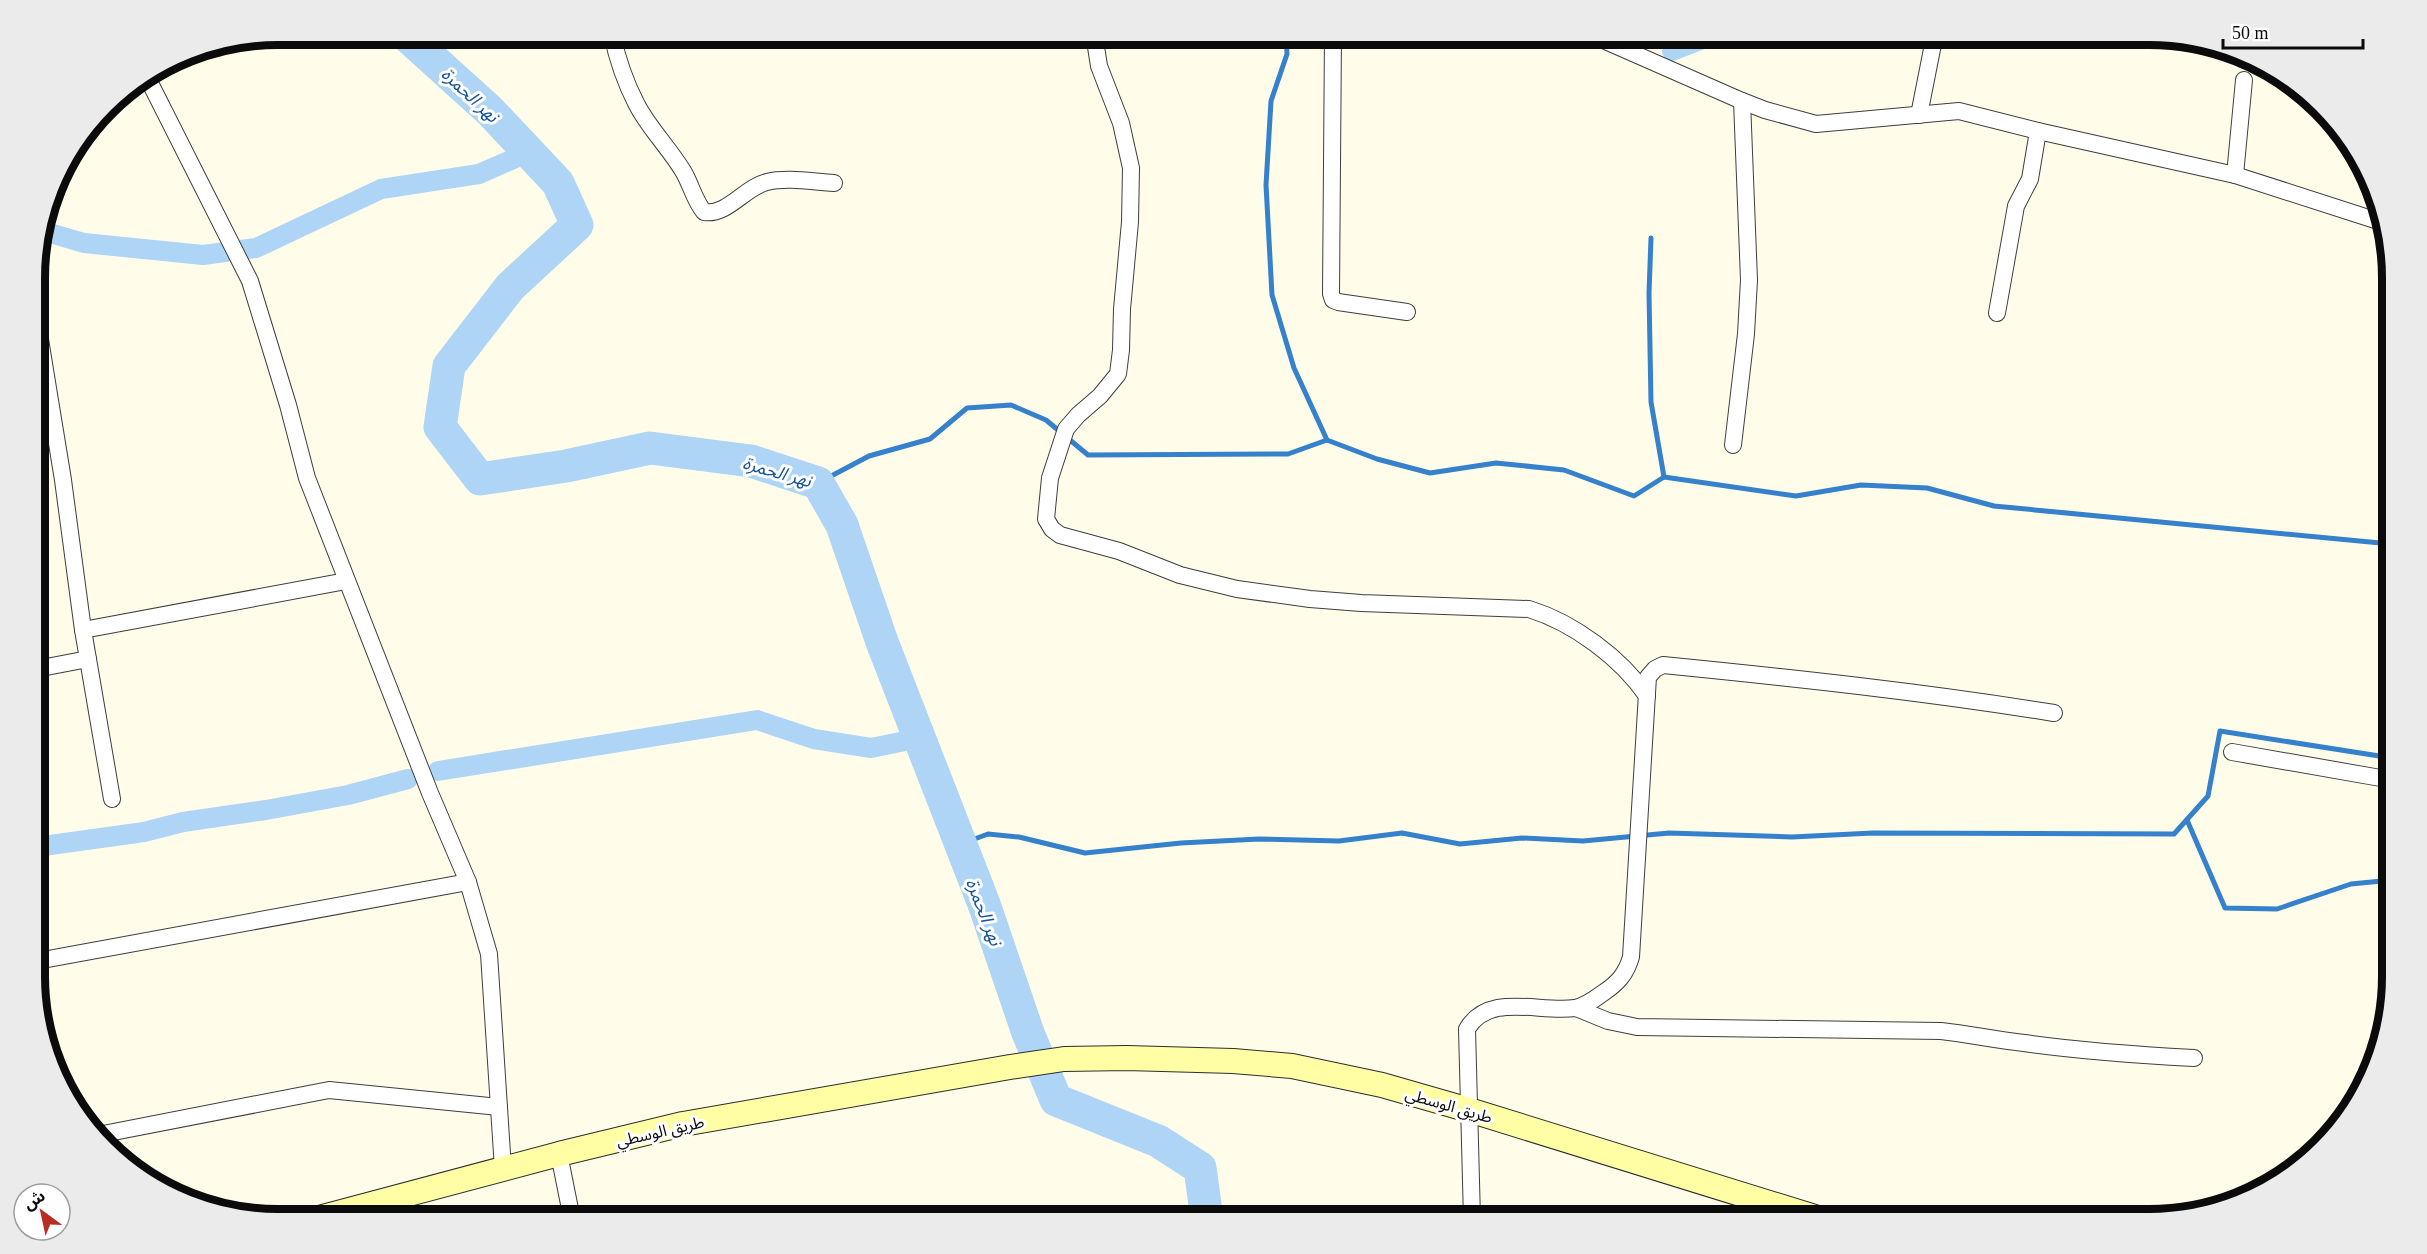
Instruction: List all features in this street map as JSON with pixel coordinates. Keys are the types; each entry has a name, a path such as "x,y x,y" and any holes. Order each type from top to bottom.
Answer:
{"main road":[{"name":"طريق الوسطي","path":"356,1209 559,1154 683,1124 1064,1059 1183,1059 1292,1066 1382,1085 1789,1209"}],"street":[{"path":"614,45 637,105 686,176 697,204 704,212 710,213 726,207 745,192 769,182 834,183"},
{"path":"1096,45 1099,66 1121,123 1131,168 1130,222 1122,309 1121,350 1118,374 1100,396 1077,415 1066,429 1051,471 1046,519 1052,529 1060,535 1119,551 1158,568 1201,582 1255,592 1360,603 1530,609 1546,615 1599,646 1631,675 1647,696"},
{"path":"1333,45 1331,294 1333,300 1338,302 1407,312"},
{"path":"1612,45 1742,101 1816,124 1959,111 2235,175 2375,220"},
{"path":"1919,116 1933,45"},
{"path":"2235,175 2244,80"},
{"path":"150,83 250,281 288,405 307,478 346,581 468,882 489,954 503,1169"},
{"path":"1733,445 1746,334 1749,280 1742,101"},
{"path":"1997,314 2016,206 2030,180 2038,131"},
{"path":"45,370 63,480 83,630 112,799"},
{"path":"83,630 346,581"},
{"path":"45,667 88,659"},
{"path":"1576,1008 1591,1002 1609,989 1627,970 1631,957 1648,677 1654,669 1663,665 1950,696 2054,713"},
{"path":"2232,752 2382,778"},
{"path":"45,961 468,882"},
{"path":"1472,1209 1467,1029 1473,1019 1482,1012 1496,1007 1576,1008 1608,1021 1637,1027 1941,1031 2023,1043 2139,1055 2194,1058"},
{"path":"106,1133 329,1090 499,1107"},
{"path":"559,1154 570,1209"}],"waterway":[{"name":"نهر الحمرة","path":"417,45 490,111 558,183 577,225 510,287 449,366 440,427 480,479 566,466 650,448 751,461 818,483 842,525 882,642 984,904 1028,1033 1056,1100 1158,1141 1200,1168 1206,1209"},
{"path":"1287,45 1287,54 1271,101 1266,185 1272,295 1294,368 1327,440"},
{"path":"1672,51 1688,45"},
{"path":"49,233 84,243 203,255 256,248 381,189 479,174 529,152"},
{"path":"1651,238 1649,293 1651,402 1664,477"},
{"path":"818,483 869,456 930,439 967,408 1011,405 1046,420 1088,455 1288,454 1327,440 1377,459 1430,473 1496,463 1564,470 1634,496 1664,477 1796,496 1861,485 1927,488 1994,506 2382,543"},
{"path":"438,771 757,720 814,739 871,748 920,738"},
{"path":"961,844 988,834 1019,837 1085,853 1181,843 1259,839 1339,841 1402,833 1460,844 1522,838 1583,841 1669,833 1792,837 1873,833 2174,834 2208,796 2220,731 2382,756"},
{"path":"45,846 144,832 183,822 348,795 408,779"},
{"path":"2187,820 2225,908 2277,909 2351,884 2382,881"}]}
